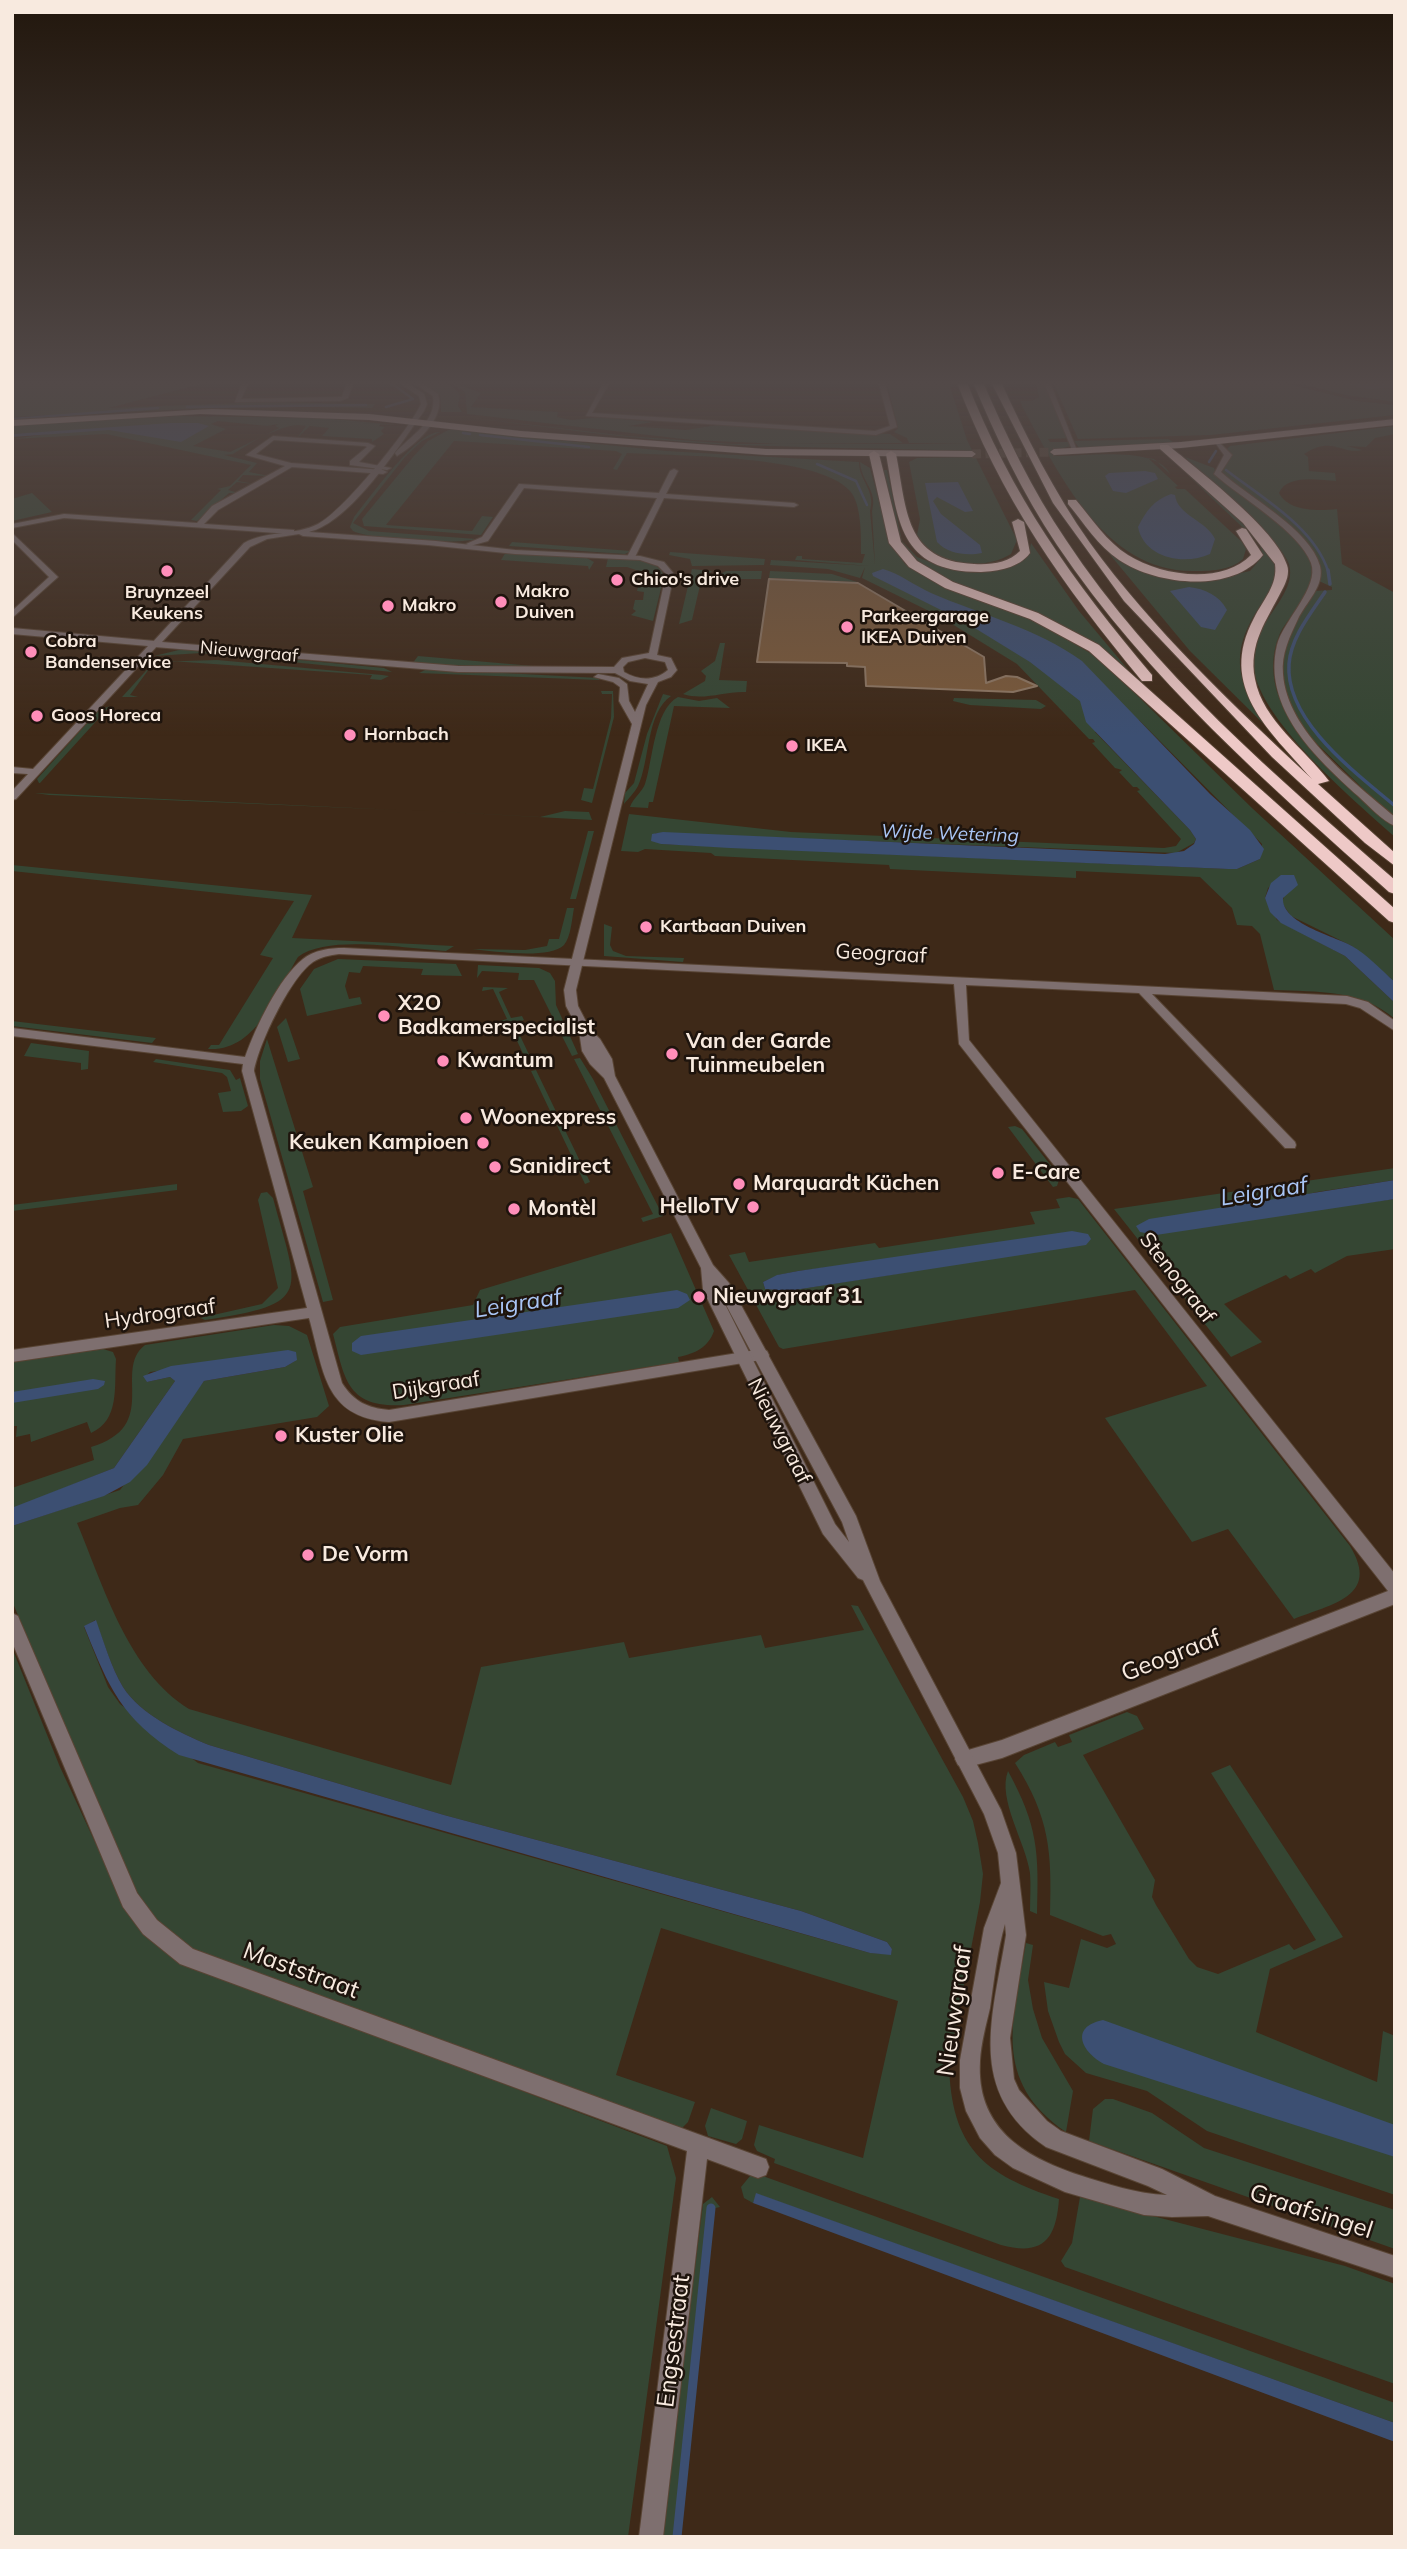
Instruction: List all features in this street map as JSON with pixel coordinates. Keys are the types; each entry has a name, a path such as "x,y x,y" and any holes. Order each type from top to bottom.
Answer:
{"highway":[{"path":"885,499 895,543 913,564 949,585 1034,616 1094,648 1232,769 1395,919"},
{"path":"901,499 910,538 919,553 946,565 994,566 1015,561 1026,551 1009,499"},
{"path":"1014,499 1034,534 1097,618 1156,688 1232,769"},
{"path":"1037,499 1063,544 1109,604 1184,690 1253,762 1395,889"},
{"path":"1058,499 1085,544 1157,631 1277,755 1395,861"},
{"path":"1070,499 1127,560 1154,571 1192,576 1220,575 1248,566 1256,555 1243,532 1210,499"},
{"path":"1216,499 1276,553 1281,566 1280,582 1255,623 1244,653 1250,687 1282,735 1380,849"}],"street":[{"path":"198,526 215,508 231,499"},
{"path":"233,528 246,531 256,539 314,528 333,518 351,499"},
{"path":"346,537 336,530 357,499"},
{"path":"488,542 514,499"},
{"path":"631,557 659,499"},
{"path":"715,499 794,505"},
{"path":"1249,499 1296,538 1311,555 1317,569 1315,585 1280,640 1276,672 1284,703 1320,752 1395,823"},
{"path":"12,526 64,516 291,532 330,538 430,543 516,552 565,552"},
{"path":"12,535 54,577 12,616"},
{"name":"Nieuwgraaf","path":"155,644 247,545 256,539"},
{"path":"430,543 488,542 631,557 662,564 670,574 653,655 625,660 618,670 628,678 640,681 655,680"},
{"path":"12,631 155,644"},
{"path":"12,797 155,644"},
{"name":"Nieuwgraaf","path":"155,644 332,660 523,671 616,680 624,687 624,701 636,724"},
{"name":"Nieuwgraaf","path":"653,655 668,660 674,667 667,677 655,680 641,705 576,962 570,997 585,1031 583,1045 593,1062 609,1076 708,1268 724,1287 762,1355 850,1521 872,1583 992,1810 1007,1853 1016,1935 1000,2038 1004,2080 1012,2097 1040,2129 1077,2149"},
{"name":"Nieuwgraaf","path":"523,671 618,670"},
{"name":"Nieuwgraaf","path":"640,681 637,696 641,705"},
{"path":"12,770 35,772"},
{"path":"12,1032 248,1061 257,1038 301,966 324,953 576,962"},
{"name":"Geograaf","path":"576,962 1347,1000 1364,1005 1395,1027"},
{"name":"Stenograaf","path":"960,981 963,1041 1395,1587"},
{"path":"1143,991 1290,1146"},
{"name":"Dijkgraaf","path":"248,1061 251,1082 314,1312 341,1396 350,1406 374,1415 403,1414 762,1355"},
{"name":"Nieuwgraaf","path":"708,1268 710,1290 829,1529 872,1583"},
{"name":"Hydrograaf","path":"12,1356 314,1312"},
{"name":"Geograaf","path":"964,1759 1002,1749 1395,1596"},
{"name":"Maststraat","path":"12,1621 130,1900 150,1927 187,1957 758,2167"},
{"name":"Nieuwgraaf","path":"1011,1880 994,1928 984,1979 968,2078 972,2098 979,2120 1004,2150 1028,2166 1073,2184"},
{"name":"Engsestraat","path":"651,2537 698,2145"},
{"name":"Graafsingel","path":"1077,2149 1154,2177 1211,2206 1395,2267"},
{"name":"Graafsingel","path":"1073,2184 1152,2205 1211,2206"}],"green space":[{"path":"12,499 38,499 52,512 12,521"},
{"path":"212,499 222,499 197,521 191,520"},
{"path":"368,499 372,499 353,523 369,531 476,539 450,542 377,537 353,531 350,527 354,517"},
{"path":"378,499 407,499 386,525 472,531 482,516 493,517 481,535 364,526 362,519"},
{"path":"855,499 871,499 875,565 872,511 873,499 878,499 890,541 905,564 932,581 1041,624 1100,659 1252,808 1395,940 1395,982 1352,946 1291,916 1282,903 1285,893 1292,887 1280,878 1268,888 1265,898 1277,920 1345,956 1395,1003 1395,1019 1382,1009 1353,997 1322,992 1274,990 1260,934 1252,926 1237,925 1232,908 1200,877 1076,871 1076,878 890,869 889,865 715,856 711,853 645,849 638,852 621,851 629,814 791,832 1164,848 1176,846 1181,839 1137,791 1140,790 1133,787 1119,772 1122,770 1115,768 1092,743 1095,742 1093,739 1089,739 1017,664 939,616 862,578 865,567 860,578 828,569 770,565 771,560 870,566 795,560 797,556 802,556 802,559 862,563 865,554 861,554","holes":["1139,720 1262,844 1260,859 1237,869 1228,869 661,844 655,833 1176,853 1194,843 1196,839 1190,830 1095,732"]},
{"path":"889,499 893,499 902,541 917,557 943,567 984,569 1029,552 1031,543 1079,611 1130,672 1100,649 926,569 903,548"},
{"path":"916,499 996,499 1017,540 1011,554 1002,559 981,564 949,561 924,548 917,535 920,519"},
{"path":"1076,499 1196,499 1242,542 1246,549 1243,559 1226,568 1192,571 1161,567 1134,555 1110,537"},
{"path":"1213,499 1218,499 1229,509 1261,544 1276,567 1272,588 1247,629 1241,650 1240,668 1253,703 1295,755 1190,651 1097,539 1134,567 1213,579 1250,571 1263,556 1259,543"},
{"path":"1231,499 1249,499 1266,512 1300,544 1314,566 1310,587 1284,627 1275,649 1273,669 1276,688 1283,704 1310,741 1395,825 1395,837 1309,757 1270,707 1258,684 1253,662 1256,642 1286,590 1290,573 1283,553"},
{"path":"1250,499 1284,499 1297,507 1313,510 1337,509 1342,564 1395,593 1395,820 1307,734 1282,690 1282,643 1314,591 1332,590 1332,587 1319,581 1313,554"},
{"path":"512,542 631,551 625,554 509,546"},
{"path":"506,552 585,557 594,562 589,570 588,566 501,560"},
{"path":"670,552 765,559 764,565 692,566 690,559 669,555"},
{"path":"608,558 640,560 661,570 664,576 653,621 631,615 636,611 633,609 635,600 643,600 644,592 637,591 642,572 627,567 606,567"},
{"path":"692,569 712,571 701,581 692,620 679,624"},
{"path":"726,571 762,571 761,579 731,579 706,587 710,579"},
{"path":"770,571 832,574 857,582 769,578"},
{"path":"720,643 725,643 719,680 747,681 746,692 706,696 683,694 705,681 706,676 701,671 715,661"},
{"path":"183,649 384,668 392,672 201,653 154,656"},
{"path":"418,656 533,666 537,668 412,664"},
{"path":"217,660 389,676 381,680 370,679 372,675 175,661"},
{"path":"154,662 169,662 158,669 149,669 130,695 138,697 122,697"},
{"path":"427,669 599,678 599,680 419,673"},
{"path":"601,691 613,691 614,717 592,803 581,800 584,788 593,789 611,718 612,694 602,694"},
{"path":"663,694 671,696 657,714 642,776 637,788 624,804 625,793 634,783 647,734"},
{"path":"678,697 699,701 717,698 730,708 674,706 653,802 649,802 648,808 630,807 645,784 659,724 670,703"},
{"path":"954,698 1036,700 1046,706 1041,709 970,705 953,701"},
{"path":"110,706 39,783 37,779 99,710"},
{"path":"36,793 397,810 49,795"},
{"path":"411,810 540,817 565,811 589,812 592,820"},
{"path":"588,831 594,831 576,899 570,899"},
{"path":"12,865 312,895 292,938 454,946 446,951 348,944 311,950 298,957 273,1003 252,1031 240,1041 225,1047 208,1049 211,1045 219,1045 273,958 260,955 294,901 12,871"},
{"path":"567,908 574,908 570,932 564,945 557,950 520,953 472,949 525,950 547,946 549,939 559,939"},
{"path":"604,924 612,927 610,945 613,951 626,956 684,958 683,962 604,956"},
{"path":"338,959 456,964 462,976 421,975 423,969 363,966 360,973 349,972 345,986 349,999 360,997 362,1004 307,1016 300,989 314,969"},
{"path":"478,965 539,968 550,973 555,981 556,1005 578,1054 572,1056 534,980 518,980 519,973 482,971 477,978"},
{"path":"483,987 508,988 499,992 511,1018 522,1016 524,1020 514,1023 533,1063 528,1064 509,1024 498,1026 496,1022 507,1019 493,989 482,991"},
{"path":"286,1018 300,1059 288,1062 277,1027"},
{"path":"12,1021 156,1038 152,1043 12,1026"},
{"path":"267,1039 313,1187 303,1191 333,1300 323,1302 260,1079 260,1061"},
{"path":"31,1043 89,1051 88,1069 81,1070 81,1063 24,1056"},
{"path":"580,1058 663,1216 643,1222 641,1218 653,1214 574,1059"},
{"path":"156,1059 230,1070 236,1080 240,1078 248,1106 241,1111 223,1112 218,1093 231,1091 227,1077 222,1073 153,1062"},
{"path":"536,1070 590,1182 585,1184 531,1071"},
{"path":"1008,1127 1022,1129 1060,1177 1057,1186 1053,1187"},
{"path":"1395,1168 1395,1180 1317,1192 1142,1231 1395,1199 1395,1249 1347,1256 1315,1273 1311,1269 1290,1279 1286,1275 1224,1304 1262,1342 1231,1357 1114,1209"},
{"path":"177,1184 177,1190 12,1211 12,1205"},
{"path":"267,1192 273,1198 288,1254 290,1288 281,1299 266,1307 205,1320 200,1318 262,1304 278,1288 258,1200 261,1193"},
{"path":"1056,1199 1078,1199 1350,1546 1358,1563 1360,1577 1356,1588 1348,1596 1294,1619 1228,1529 1192,1542 1105,1418 1207,1386 1135,1290 783,1349 779,1347 729,1255 745,1252 749,1262 875,1243 879,1248 1035,1224 1030,1212 1060,1208","holes":["1084,1235 895,1274 788,1291 765,1289 763,1282 778,1275 798,1271"]},
{"path":"671,1233 714,1331 704,1346 678,1357 679,1362 404,1405 371,1402 352,1388 346,1377 333,1334 340,1327 473,1305 480,1290"},
{"path":"274,1325 289,1326 307,1335 329,1406 317,1417 183,1439 163,1475 138,1505 120,1508 77,1523 108,1600 134,1650 168,1693 189,1709 451,1785 481,1667 624,1642 629,1658 761,1635 765,1648 864,1630 851,1605 858,1606 963,1797 978,1843 983,1874 980,1902 949,2063 956,2117 976,2154 991,2167 1010,2179 1059,2199 1055,2225 1045,2242 1027,2248 1001,2245 774,2163 775,2159 757,2151 754,2145 759,2125 863,2158 898,2001 661,1928 616,2075 695,2102 688,2122 681,2129 194,1952 159,1923 132,1885 12,1601 12,1526 120,1490 204,1381 285,1367 295,1361 293,1353 150,1372 146,1376 147,1382 170,1377 175,1381 114,1468 12,1509 12,1488 94,1460 91,1447 112,1438 125,1426 131,1412 136,1356 145,1345","holes":["95,1620 115,1671 131,1697 162,1722 209,1745 444,1815 801,1911 887,1942 892,1949 891,1954 870,1953 198,1763 120,1704 108,1687 84,1627"]},
{"path":"103,1349 113,1352 116,1359 114,1402 107,1420 91,1433 87,1422 31,1442 30,1434 16,1437 17,1426 12,1426 12,1362"},
{"path":"12,1648 60,1767 128,1913 174,1959 667,2146 676,2178 628,2537 12,2537"},
{"path":"1127,1712 1137,1716 1144,1729 1083,1755 1155,1880 1152,1897 1189,1959 1197,1967 1218,1974 1289,1944 1294,1950 1316,1940 1211,1773 1230,1765 1343,1937 1270,1969 1256,2032 1377,2082 1383,2031 1395,2036 1395,2195 1207,2131 1147,2091 1086,2073 1065,2054 1048,2011 1044,1982 1069,1988 1081,1939 1107,1948 1116,1944 1111,1934 1103,1936 1050,1915 1050,1872 1046,1836 1036,1801 1015,1763 1024,1755 1055,1742 1058,1747 1072,1742 1069,1735"},
{"path":"1008,1771 1031,1824 1037,1856 1037,1914 1030,1911 1030,1873 1006,1795"},
{"path":"1026,1943 1033,1945 1028,1980 1042,2038 1073,2091 1066,2132 1042,2112 1026,2092 1017,2070 1013,2023"},
{"path":"1105,2099 1113,2099 1152,2113 1204,2148 1395,2210 1395,2249 1089,2141 1093,2109"},
{"path":"711,2108 747,2121 742,2139 736,2144 708,2136 705,2126"},
{"path":"760,2175 1395,2403 1395,2423 757,2194 753,2203 744,2198 741,2187 750,2176"},
{"path":"712,2197 720,2207 711,2209 677,2537 661,2537 703,2204"},
{"path":"1080,2197 1345,2266 1395,2284 1395,2384 1065,2267 1061,2261 1072,2243"}],"water":[{"path":"928,499 935,499 933,501 941,514 980,545 982,553 958,553 937,542"},
{"path":"941,499 967,499 973,511 965,512"},
{"path":"1161,499 1176,499 1181,508 1206,527 1215,539 1210,554 1200,558 1177,559 1166,557 1148,546 1138,527"},
{"path":"883,569 931,593 1027,631 1082,661 1210,794 1250,830 1264,849 1260,859 1237,869 1228,869 730,848 661,844 651,841 652,834 663,832 1165,854 1184,851 1194,844 1196,839 1190,830 1086,722 1080,701 1030,662 965,622 873,576 872,573"},
{"path":"1189,587 1211,594 1220,600 1227,610 1215,630 1201,627 1170,591"},
{"path":"1281,875 1294,875 1298,885 1283,898 1290,915 1310,928 1352,946 1369,958 1395,982 1395,1003 1345,956 1281,923 1270,912 1265,898 1271,883"},
{"path":"1395,1180 1395,1199 1156,1235 1140,1232 1136,1226 1149,1219"},
{"path":"1072,1231 1088,1234 1091,1239 1086,1245 788,1291 765,1289 763,1282 777,1275 798,1271"},
{"path":"677,1290 687,1294 690,1300 678,1308 361,1355 352,1351 352,1343 361,1336"},
{"path":"288,1350 296,1352 297,1360 285,1367 204,1381 147,1465 130,1482 104,1496 12,1526 14,1507 114,1468 175,1381 170,1377 147,1382 143,1376 171,1366"},
{"path":"93,1379 105,1381 104,1385 98,1389 12,1403 12,1392"},
{"path":"96,1620 115,1671 131,1697 162,1722 209,1745 444,1815 801,1911 887,1942 892,1949 891,1955 870,1953 179,1755 143,1728 119,1700 101,1667 84,1626"},
{"path":"1103,2020 1395,2125 1395,2157 1104,2064 1090,2053 1083,2040 1086,2028"},
{"path":"756,2193 1395,2423 1395,2442 753,2203"}],"building":[{"name":"Parkeergarage IKEA Duiven","path":"769,579 858,583 984,657 986,683 1006,676 1017,677 1037,686 1013,692 866,686 865,667 847,666 847,663 757,662"}],"waterway":[{"path":"864,499 867,505"},
{"path":"1266,499 1311,540 1328,571"},
{"path":"1328,570 1330,584"},
{"path":"1325,592 1302,626 1294,644 1289,664 1291,685 1298,706 1326,744 1395,806"},
{"path":"677,2537 711,2208"}],"place":[{"name":"Bruynzeel Keukens","path":"167,571"},
{"name":"Chico's drive","path":"617,580"},
{"name":"Makro Duiven","path":"501,602"},
{"name":"Makro","path":"388,606"},
{"name":"Parkeergarage IKEA Duiven","path":"847,627"},
{"name":"Cobra Bandenservice","path":"31,652"},
{"name":"Goos Horeca","path":"37,716"},
{"name":"Hornbach","path":"350,735"},
{"name":"IKEA","path":"792,746"},
{"name":"Kartbaan Duiven","path":"646,927"},
{"name":"X2O Badkamerspecialist","path":"384,1016"},
{"name":"Van der Garde Tuinmeubelen","path":"672,1054"},
{"name":"Kwantum","path":"443,1061"},
{"name":"Woonexpress","path":"466,1118"},
{"name":"Keuken Kampioen","path":"483,1143"},
{"name":"Sanidirect","path":"495,1167"},
{"name":"E-Care","path":"998,1173"},
{"name":"Marquardt Küchen","path":"739,1184"},
{"name":"HelloTV","path":"753,1207"},
{"name":"Montèl","path":"514,1209"},
{"name":"Nieuwgraaf 31","path":"699,1297"},
{"name":"Kuster Olie","path":"281,1436"},
{"name":"De Vorm","path":"308,1555"}],"water label":[{"name":"Wijde Wetering","path":"950,834"},
{"name":"Leigraaf","path":"1264,1192"},
{"name":"Leigraaf","path":"518,1304"}]}
